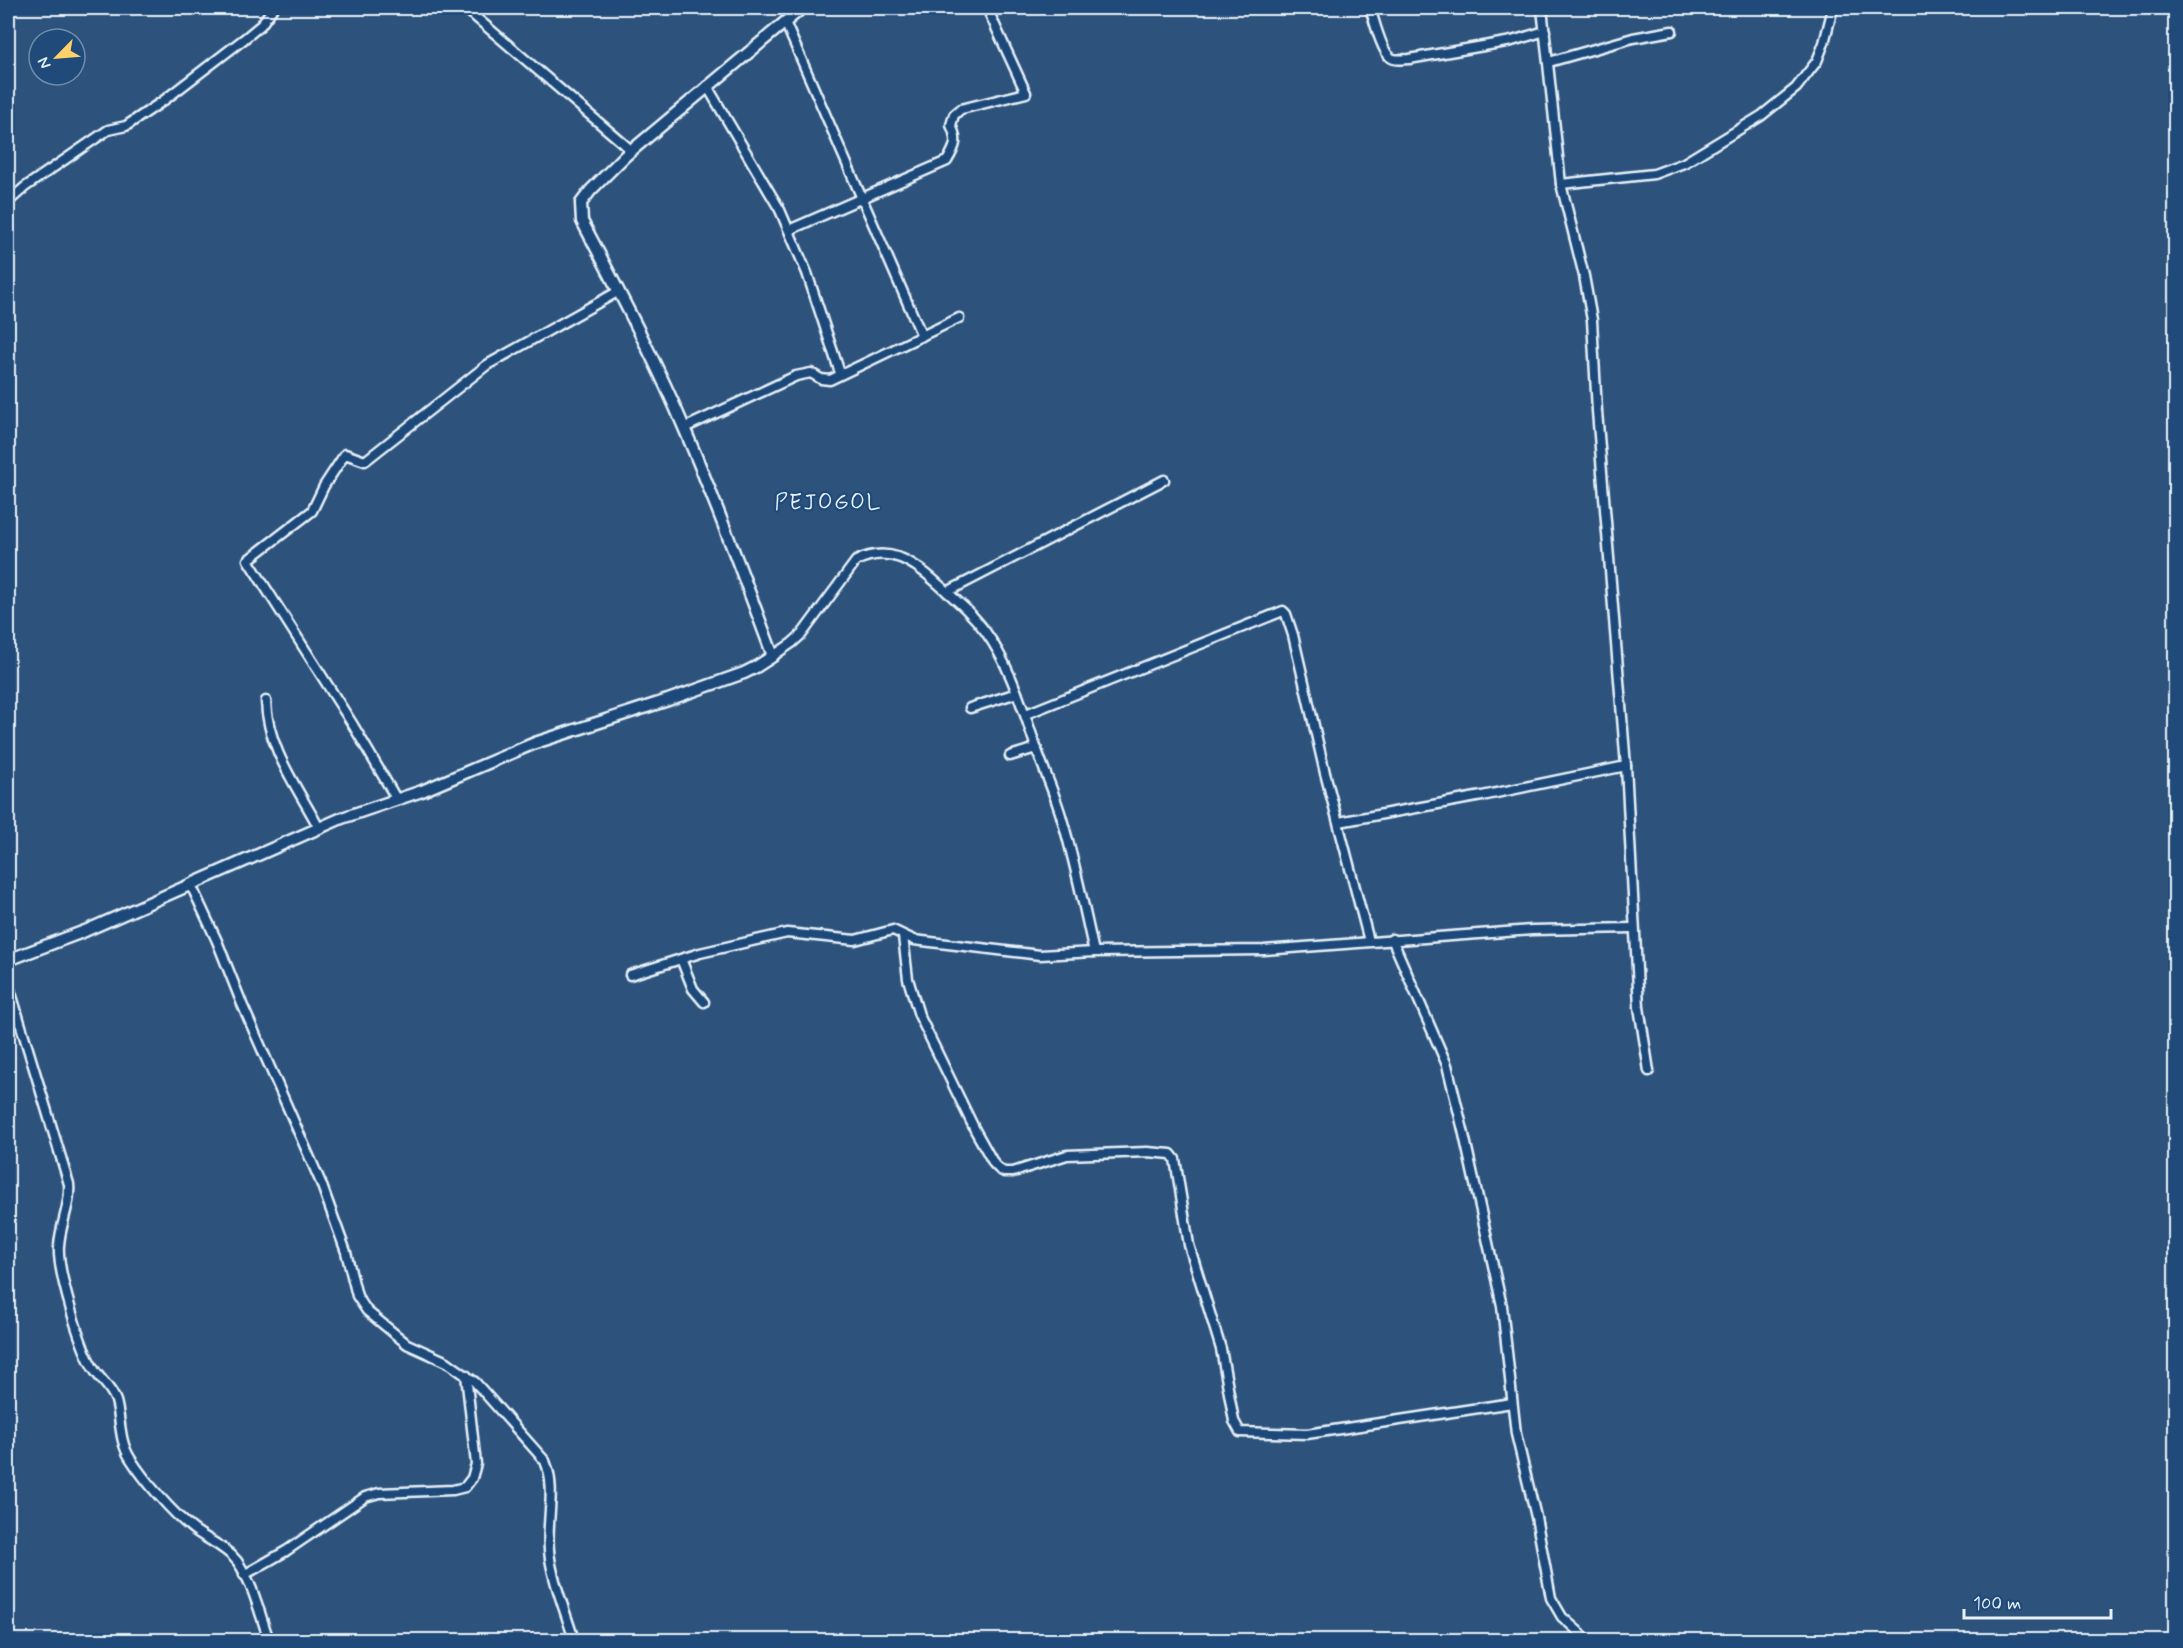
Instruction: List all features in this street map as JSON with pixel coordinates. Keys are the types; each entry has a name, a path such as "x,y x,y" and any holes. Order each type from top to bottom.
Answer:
{"street":[{"path":"8,202 25,187 108,130 126,126 163,101 261,25 273,8"},
{"path":"465,8 631,150"},
{"path":"773,656 745,579 684,428 580,213 581,203 591,190 631,150 802,8"},
{"path":"789,230 947,161 955,148 956,135 951,124 954,114 961,109 1026,93 987,8"},
{"path":"1370,8 1384,49 1390,58 1394,59 1408,59 1512,41 1545,31"},
{"path":"1542,8 1561,184 1584,276 1592,320 1597,411 1626,766 1633,928 1639,1007 1649,1071"},
{"path":"1561,184 1653,174 1684,163 1752,122 1796,88 1817,61 1833,8"},
{"path":"785,22 922,336"},
{"path":"1549,62 1633,38 1672,31"},
{"path":"707,86 775,201 789,230 807,273 840,374"},
{"path":"397,800 353,725 248,560 312,511 324,486 345,454 365,461 487,365 619,291"},
{"path":"684,428 796,376 811,373 822,380 828,380 959,318"},
{"path":"947,592 1164,480"},
{"path":"8,960 85,931 319,828 397,800 534,743 744,673 773,656 801,634 856,561 870,554 884,554 908,561 924,572 971,614 987,633 1006,666 1026,714 1063,820 1094,952"},
{"path":"1026,714 1283,611 1293,635 1325,773 1369,941"},
{"path":"970,708 1017,693"},
{"path":"266,701 267,721 273,741 319,828"},
{"path":"1010,756 1036,748"},
{"path":"1339,822 1482,796 1626,766"},
{"path":"191,885 321,1183 346,1252 357,1296 367,1311 407,1344 447,1362 475,1382 537,1450 547,1465 551,1504 548,1547 550,1562 574,1641"},
{"path":"630,975 755,939 787,933 855,940 890,930 914,940 1040,956 1094,952 1264,950 1532,930 1633,928"},
{"path":"903,936 908,979 919,1015 975,1130 999,1169 1004,1172 1013,1172 1067,1155 1147,1152 1171,1154 1175,1159 1194,1265 1221,1349 1234,1421 1240,1432 1307,1434 1512,1403"},
{"path":"1392,939 1446,1065 1455,1097 1502,1306 1516,1434 1536,1517 1551,1598 1562,1617 1588,1641"},
{"path":"681,959 693,989 704,1002"},
{"path":"8,983 69,1184 70,1196 58,1246 61,1277 82,1343 94,1371 115,1400 122,1438 129,1457 172,1510 192,1528 230,1553 238,1562 270,1641"},
{"path":"244,1575 286,1551 366,1497 379,1493 453,1490 465,1487 472,1478 476,1464 466,1375"}],"district":[{"name":"PEJOGOL","path":"828,501"}]}
